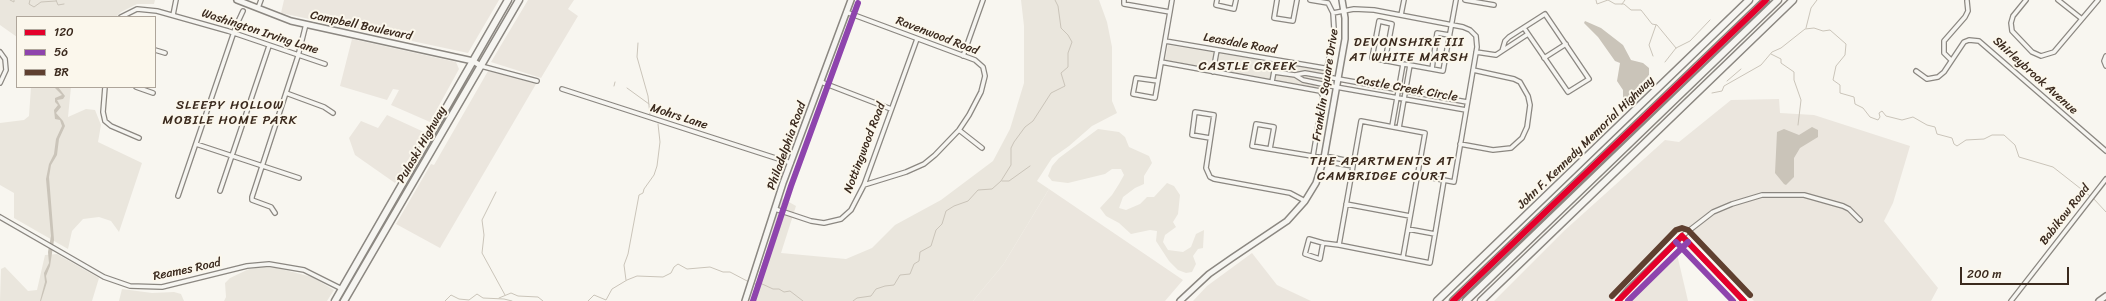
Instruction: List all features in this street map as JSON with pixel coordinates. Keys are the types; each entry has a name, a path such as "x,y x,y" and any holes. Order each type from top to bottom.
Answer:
{"highway":[{"name":"Pulaski Highway","path":"335,301 508,0"},
{"name":"Pulaski Highway","path":"344,301 519,0"},
{"name":"John F. Kennedy Memorial Highway","path":"1437,301 1749,0"},
{"path":"1453,301 1766,0"},
{"path":"1466,301 1778,0"},
{"path":"1481,301 1793,0"},
{"path":"373,235 381,239"}],"street":[{"path":"172,15 176,0"},
{"name":"Campbell Boulevard","path":"237,0 246,1 284,19 473,61"},
{"path":"258,8 261,0"},
{"name":"Philadelphia Road","path":"746,301 775,209 850,0"},
{"path":"963,56 983,0"},
{"path":"1124,0 1124,4 1170,12"},
{"path":"1158,81 1136,78 1133,94 1155,98 1158,81 1161,62 1172,0"},
{"path":"1217,0 1216,5 1234,9 1236,0"},
{"path":"1277,0 1274,18 1293,21 1297,0"},
{"path":"1310,0 1328,3 1333,13"},
{"name":"Franklin Square Drive","path":"1180,301 1209,274 1283,224 1305,201 1316,183 1324,158 1345,39 1344,10 1342,0"},
{"path":"1401,15 1404,0"},
{"path":"1385,61 1392,24 1379,21 1372,58 1385,61 1442,71 1456,0"},
{"path":"1465,0 1494,5"},
{"path":"2026,0 2013,16 2011,27 2016,38 2038,55 2045,56 2054,52 2098,0"},
{"path":"2058,0 2082,19"},
{"path":"1951,60 1944,53 1943,44 1945,39 1965,17 1968,11 1967,1"},
{"name":"Washington Irving Lane","path":"122,16 128,12 143,9 172,15 234,33 325,64"},
{"name":"Castle Creek Circle","path":"1295,75 1303,80 1336,87 1466,110 1478,42 1474,34 1463,27 1364,9 1344,10 1333,13"},
{"path":"178,196 243,11"},
{"name":"Ravenwood Road","path":"846,12 978,62 983,67 985,76 977,102 959,130 941,150 924,164 893,177 864,185"},
{"name":"Leasdale Road","path":"1165,41 1324,68 1327,67 1334,29 1333,13"},
{"path":"1502,51 1505,41 1509,37 1545,14 1589,80 1568,92 1524,28"},
{"path":"276,212 271,207 252,200 298,56 306,24"},
{"path":"1432,69 1437,33 1449,35"},
{"path":"1476,52 1496,55 1528,34"},
{"name":"Nottingwood Road","path":"775,209 819,222 837,221 852,210 864,185 917,39"},
{"name":"Shirleybrook Avenue","path":"1916,71 1924,78 1935,78 1944,72 1964,42 1972,40 1981,42 2106,151"},
{"path":"1544,58 1566,44"},
{"path":"220,191 269,46"},
{"path":"156,50 165,53"},
{"path":"1213,72 1217,50"},
{"path":"0,52 6,64 5,74 0,82"},
{"path":"2106,56 2104,61 2106,66"},
{"path":"1272,82 1276,60"},
{"path":"473,61 481,66 537,81"},
{"path":"1161,62 1320,91 1323,94 1312,156"},
{"path":"1392,126 1403,64"},
{"path":"1399,128 1410,65"},
{"path":"1460,144 1493,150 1510,148 1522,138 1527,127 1530,105 1528,96 1520,82 1514,79 1473,70"},
{"path":"1274,72 1295,75"},
{"name":"Castle Creek Circle","path":"1295,75 1305,73 1467,102"},
{"path":"821,82 891,109"},
{"path":"105,88 104,118 111,126 139,138"},
{"path":"139,88 154,93"},
{"name":"Mohrs Lane","path":"562,89 791,163"},
{"path":"286,93 324,107 333,113"},
{"path":"1418,175 1454,182 1466,110"},
{"path":"1210,138 1192,135 1195,112 1214,115 1206,168 1210,177 1214,180 1290,193 1305,201"},
{"path":"1339,245 1361,120 1425,132 1403,257"},
{"path":"1270,149 1274,127 1256,124 1252,146 1270,149 1324,158 1330,157 1354,162"},
{"path":"959,130 982,148"},
{"path":"196,144 299,178"},
{"path":"1324,158 1329,162 1353,166"},
{"name":"Babikow Road","path":"2012,301 2106,179"},
{"path":"1324,243 1320,259 1305,254 1309,239 1403,257 1430,264 1444,180"},
{"path":"1618,301 1628,289 1682,236 1713,212 1732,204 1762,195 1804,195 1826,200 1849,209 1860,220"},
{"path":"1346,204 1410,216"},
{"name":"Reames Road","path":"0,217 104,277 130,286 162,287 247,266 269,264 304,270 342,289"},
{"path":"1408,228 1436,234"},
{"path":"1682,236 1744,301"},
{"path":"2100,301 2106,296"}],"shaded area":[{"path":"0,0 155,0 154,4 137,4 121,12 117,16 16,16 16,36 0,25"},
{"path":"284,0 499,0 468,53 281,13"},
{"path":"528,0 574,0 568,9 578,16 541,78 491,62"},
{"path":"1021,0 1099,0 1107,22 1112,47 1112,101 1117,113 1092,126 1069,146 1052,158 1037,181 1049,189 1003,265 973,301 751,301 782,198 796,206 781,253 846,259 872,248 895,225 941,200 993,161 1010,129 1024,83 1024,26"},
{"path":"1585,21 1601,28 1623,45 1631,60 1643,63 1649,68 1649,75 1628,98 1623,98 1623,90 1617,81 1620,63 1615,61 1598,37 1584,23"},
{"path":"352,39 456,62 459,69 430,122 391,105 399,90 393,89 387,100 340,86"},
{"path":"1168,45 1333,72 1329,90 1165,60"},
{"path":"488,71 536,84 440,248 396,224 431,164 434,165"},
{"path":"31,88 71,88 68,117 86,109 95,110 101,125 98,142 142,163 119,232 111,221 99,217 83,219 72,231 68,249 14,218 14,193 0,185 0,123 24,120 29,116"},
{"path":"55,88 59,88 65,96 63,99 57,100 61,107 56,113 63,121 65,126 59,139 57,155 51,165 49,177 54,240 50,266 46,276 47,282 40,301 45,282 44,273 49,263 48,252 51,236 46,179 49,164 54,154 56,139 62,126 60,120 55,119 54,110 58,105 55,102 55,98 62,95"},
{"path":"1779,99 1780,113 1814,115 1910,146 1893,203 1884,221 1938,288 1931,301 1754,301 1682,227 1622,285 1612,301 1494,301 1565,230 1665,140 1679,142 1731,100"},
{"path":"387,115 424,132 395,183 355,155 349,138 361,121 378,128"},
{"path":"1812,127 1818,130 1818,137 1800,148 1794,158 1794,177 1786,185 1775,173 1777,132 1784,129 1799,135"},
{"path":"1098,129 1119,132 1125,137 1129,147 1149,156 1152,163 1144,176 1144,184 1135,188 1123,197 1119,208 1126,210 1140,204 1147,197 1154,197 1167,183 1174,186 1180,195 1178,214 1173,222 1176,227 1165,235 1163,242 1168,250 1183,252 1191,247 1196,234 1204,230 1203,248 1198,249 1193,256 1196,264 1192,272 1186,273 1178,270 1169,261 1156,241 1157,231 1150,230 1131,234 1119,223 1106,216 1100,208 1112,195 1124,175 1121,169 1112,169 1105,174 1068,183 1052,181 1048,176 1052,166 1059,158"},
{"path":"1049,189 1183,280 1165,301 973,301 1003,265"},
{"path":"1676,250 1688,301 1625,301 1657,267"},
{"path":"1252,253 1277,285 1311,301 1193,301 1207,286"},
{"path":"57,254 99,278 92,301 0,301 1,269 5,267 28,291 37,290 45,255"},
{"path":"263,267 277,268 312,277 334,290 327,301 224,301 226,297 225,283 230,278 249,269"},
{"path":"122,289 152,293 174,292 181,294 184,301 119,301"}],"waterway":[{"path":"10,0 14,2 14,0"},
{"path":"30,0 29,4 34,7 41,2 56,1"},
{"path":"56,0 58,5 64,4"},
{"path":"853,301 857,298 871,296 876,289 894,285 900,275 910,274 914,264 919,261 920,252 931,246 936,230 942,224 946,211 954,206 968,201 978,190 992,189 1001,181 1011,165 1011,148 1014,142 1025,127 1033,121 1051,93 1065,86 1061,73 1068,67 1068,53 1072,42 1061,28 1058,6 1055,0"},
{"path":"1596,0 1597,4 1608,0 1615,4 1624,4 1631,10 1641,10 1652,24 1657,25 1676,48"},
{"path":"1622,4 1625,0"},
{"path":"1806,28 1811,8 1817,0"},
{"path":"1665,62 1676,48 1690,41 1710,20"},
{"path":"1653,56 1649,45 1656,25"},
{"path":"1712,93 1722,91 1724,86 1761,65 1772,52 1781,48 1805,29 1814,28 1823,31 1830,30 1846,44 1845,55 1836,66 1833,80 1840,85 1840,93 1854,97 1855,104 1863,108 1870,117 1878,120 1880,117 1879,113 1882,111 1886,116 1902,120 1913,117 1927,125 1935,127 1937,134 1952,138 1954,144 1957,146 1966,140 1984,139 1992,135 2004,135 2015,145 2019,157 2053,167 2090,196"},
{"path":"638,43 637,57 648,96 650,115"},
{"path":"1771,54 1781,59 1781,63 1794,72 1794,80 1801,100 1798,125"},
{"path":"1727,81 1741,69"},
{"path":"614,86 615,82"},
{"path":"627,88 649,104"},
{"path":"626,280 624,265 628,254 639,195 643,193 644,189 654,175 657,166 660,142 658,124"},
{"path":"1002,181 1009,181 1030,166"},
{"path":"496,192 482,220 484,235 482,253 505,295"},
{"path":"2093,198 2106,212"},
{"path":"588,301 594,295 606,300 612,289 637,276 663,277 671,273 674,267 678,264 687,269 710,267 723,272 730,272 749,282"},
{"path":"755,284 760,283 784,292 790,291 803,301"},
{"path":"499,298 511,293 518,296 538,297 543,301"},
{"path":"445,301 451,295 459,299 469,300 477,294 483,298 512,301"}],"transit line":[{"name":"120","path":"1453,301 1766,0"},
{"name":"56","path":"753,301 791,186 858,3"},
{"name":"BR","path":"1612,296 1676,230 1682,228 1688,230 1750,295"},
{"name":"120","path":"1682,236 1744,301"},
{"name":"120","path":"1618,301 1682,236"},
{"name":"56","path":"1676,242 1733,301"},
{"name":"56","path":"1628,301 1688,242"}],"district":[{"name":"DEVONSHIRE III AT WHITE MARSH","path":"1409,50"},
{"name":"CASTLE CREEK","path":"1248,67"},
{"name":"SLEEPY HOLLOW MOBILE HOME PARK","path":"230,114"},
{"name":"THE APARTMENTS AT CAMBRIDGE COURT","path":"1382,170"}]}
